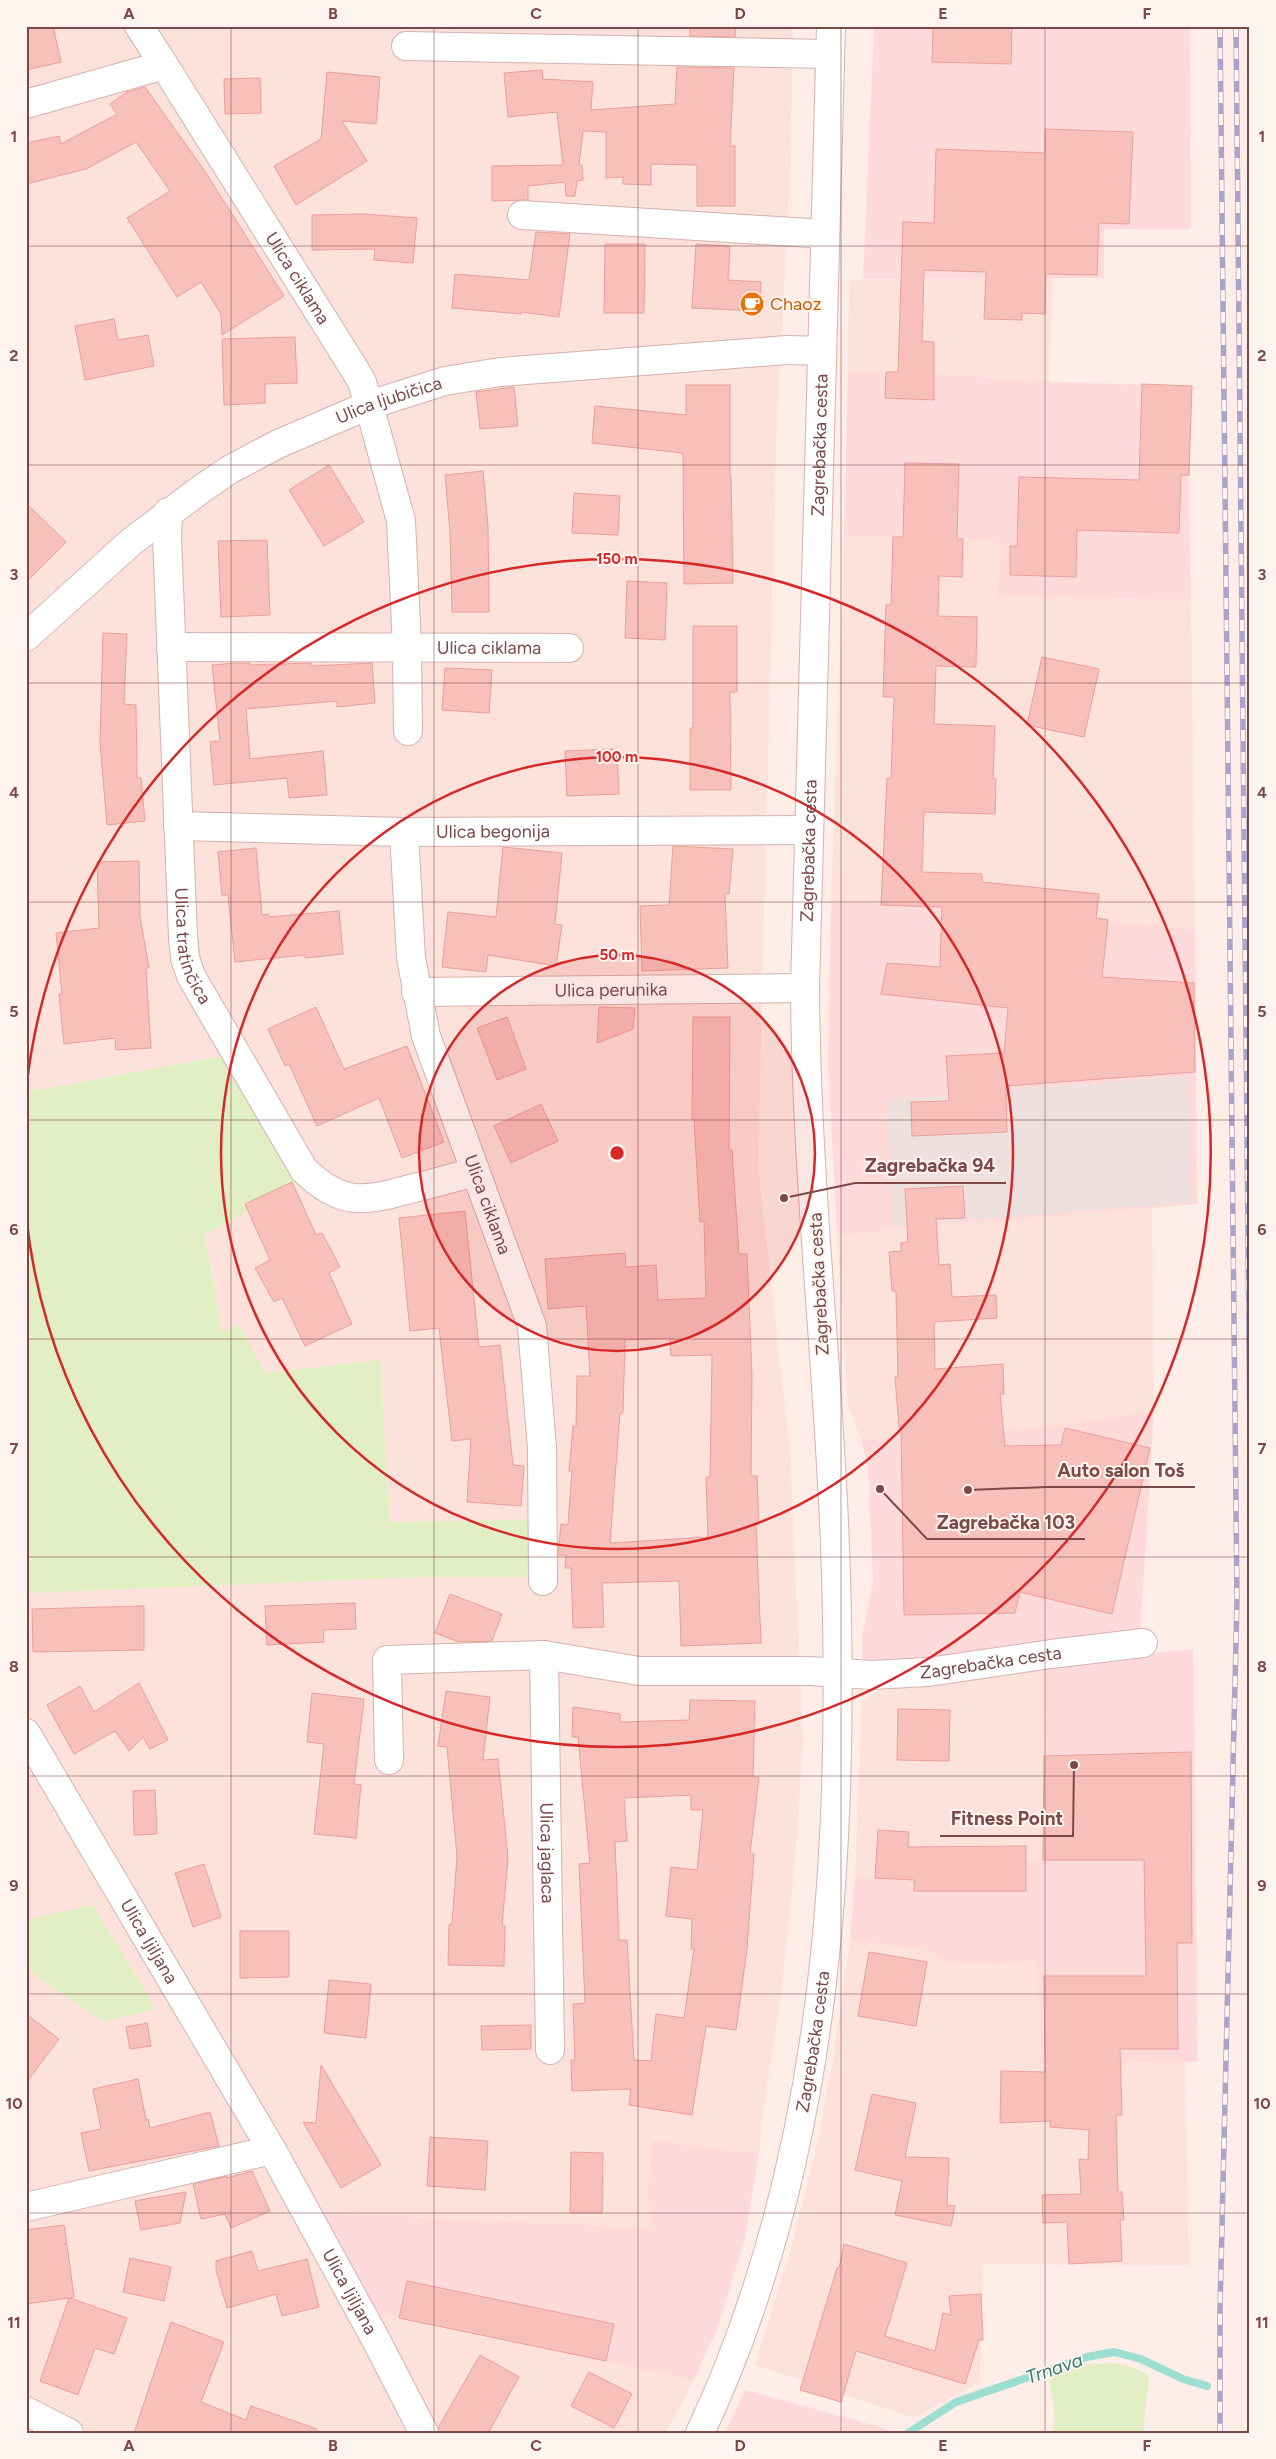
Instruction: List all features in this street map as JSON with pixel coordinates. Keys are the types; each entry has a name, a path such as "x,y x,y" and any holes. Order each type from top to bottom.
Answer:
{"street":[{"name":"Ulica ciklama","path":"139,26 362,382 401,521 407,647 408,731"},
{"name":"Zagrebačka cesta","path":"700,2433 717,2398 746,2319 776,2223 789,2172 815,2034 832,1894 838,1784 835,1544 808,1109 805,988 830,26"},
{"path":"406,46 830,54"},
{"path":"26,104 164,65"},
{"path":"522,215 825,234"},
{"name":"Ulica ljubičica","path":"26,637 105,565 168,512 229,470 270,448 370,405 445,381 500,372 787,350 822,350"},
{"name":"Ulica tratinčica","path":"168,512 167,537 183,937 185,958 191,976 304,1170 320,1185 334,1193 365,1199 474,1172"},
{"name":"Ulica ciklama","path":"171,647 569,648"},
{"name":"Ulica begonija","path":"178,826 404,832 809,830"},
{"name":"Ulica ciklama","path":"404,832 411,958 416,992 426,1036 474,1172 532,1326 542,1448 543,1580"},
{"name":"Ulica perunika","path":"416,992 805,988"},
{"name":"Zagrebačka cesta","path":"838,1672 871,1675 928,1672 1143,1643"},
{"path":"389,1760 387,1660 544,1655 639,1670 838,1672"},
{"name":"Ulica jaglaca","path":"544,1655 550,2050"},
{"name":"Ulica ljiljana","path":"26,1733 272,2150 375,2338 424,2433"},
{"path":"26,2207 272,2150"},
{"path":"26,2411 69,2433"}],"shaded area":[{"path":"26,26 793,26 790,175 776,442 758,1166 790,1452 803,1741 796,1850 781,1996 763,2112 759,2154 652,2140 646,2205 652,2207 649,2228 320,2213 343,2306 694,2380 665,2433 26,2433 26,1593 419,1577 531,1577 558,1575 556,1520 390,1522 380,1360 264,1373 240,1325 221,1332 215,1289 204,1235 324,1171 309,1153 249,1051 26,1092"},
{"path":"874,26 1190,26 1191,229 1104,229 1104,278 863,279"},
{"path":"1053,278 1049,382 936,374 848,371 849,280"},
{"path":"848,371 936,374 1049,382 1192,386 1189,475 1191,599 997,597 1001,543 963,539 844,537"},
{"path":"844,537 963,539 1001,543 997,597 1191,599 1195,930 981,906 831,902"},
{"path":"831,902 981,906 1195,930 1197,1204 837,1235 828,1063"},
{"path":"1188,1076 1191,1202 892,1226 887,1100"},
{"path":"1152,1208 1154,1411 1056,1426 861,1440 848,1406 837,1235"},
{"path":"1154,1411 1139,1655 1193,1649 1198,2062 1042,2063 1037,1961 948,1963 928,1951 850,1940 855,1876 905,1880 914,1891 1025,1891 1026,1863 1043,1859 1046,1667 867,1666 862,1657 862,1637 873,1582 868,1467 861,1440 1056,1426"},
{"path":"1046,1667 1043,1860 1026,1891 914,1891 875,1878 855,1876 862,1702 877,1691"},
{"path":"850,1940 928,1951 949,1963 1037,1960 1043,2063 1185,2062 1189,2265 983,2264 980,2382 914,2418 755,2365 792,2245 818,2141 834,2053"},
{"path":"652,2140 759,2154 745,2238 717,2329 694,2380 367,2311 320,2213 649,2228 652,2207 646,2205"},
{"path":"745,2390 880,2427 891,2432 725,2433"}],"green space":[{"path":"223,1056 299,1184 204,1235 215,1289 221,1332 239,1325 265,1373 380,1360 390,1522 529,1520 531,1577 419,1577 26,1593 26,1092"},
{"path":"93,1905 156,2009 104,2022 34,1975 26,1960 26,1920"},
{"path":"1108,2363 1129,2366 1149,2376 1143,2433 1052,2433 1055,2418 1049,2377 1084,2365"}],"building":[{"path":"26,26 53,26 61,62 26,70"},
{"path":"690,26 736,26 735,37 690,36"},
{"path":"933,26 1012,26 1011,64 932,62"},
{"path":"677,67 734,68 730,146 735,146 735,206 697,206 697,165 651,164 651,185 623,184 623,177 606,178 606,132 583,131 579,165 582,165 583,180 577,181 575,196 566,196 565,182 528,186 528,200 492,201 492,166 563,165 557,112 508,117 504,73 542,70 543,79 593,82 591,110 675,104"},
{"path":"327,72 380,77 376,124 342,121 367,161 296,205 274,166 321,139"},
{"path":"260,78 261,113 225,114 224,79"},
{"path":"145,87 204,170 284,296 222,335 221,314 201,282 177,297 127,218 170,191 136,142 86,169 26,184 26,143 59,136 61,144 117,114 110,104 127,92"},
{"path":"1045,129 1133,132 1129,224 1099,223 1097,275 1046,274 1045,314 1022,313 1022,320 984,319 986,272 924,270 922,341 934,342 934,400 885,398 886,372 898,372 903,222 934,223 936,149 1045,153"},
{"path":"363,214 417,218 413,263 374,260 375,249 312,250 312,215"},
{"path":"536,232 570,234 559,317 521,312 521,314 452,308 455,274 529,280"},
{"path":"605,244 645,244 644,313 604,313"},
{"path":"696,244 730,246 728,280 761,282 759,311 692,308"},
{"path":"114,319 118,340 148,335 154,366 85,380 75,326"},
{"path":"295,337 297,383 265,384 265,403 224,405 222,339"},
{"path":"1142,384 1192,386 1189,475 1181,475 1179,533 1077,530 1076,577 1010,575 1010,546 1017,546 1019,477 1139,480"},
{"path":"686,385 730,385 733,583 684,584 683,453 592,443 595,406 686,415"},
{"path":"514,387 518,426 480,429 476,392"},
{"path":"905,463 959,464 957,539 963,539 962,577 939,576 938,616 977,617 976,667 936,666 934,724 995,726 993,779 996,779 995,814 924,812 922,872 982,874 982,882 1099,894 1096,918 1108,920 1102,977 1194,983 1195,1072 1006,1086 1007,1132 912,1136 911,1102 949,1101 946,1056 1004,1053 1008,1008 881,994 887,963 940,967 942,907 881,905 887,778 891,778 894,697 883,697 886,605 891,605 893,537 903,537"},
{"path":"329,465 364,522 324,546 289,490"},
{"path":"483,471 488,526 489,612 452,612 450,532 445,475"},
{"path":"574,493 620,496 618,535 572,533"},
{"path":"26,503 66,542 26,582"},
{"path":"267,540 270,615 221,617 218,541"},
{"path":"627,581 667,583 665,640 625,638"},
{"path":"693,626 737,626 737,692 730,692 731,790 690,790 690,728 693,728"},
{"path":"103,633 127,634 124,704 136,705 137,778 141,778 145,821 107,825 100,743"},
{"path":"1042,657 1099,669 1084,737 1027,725"},
{"path":"250,663 250,665 311,663 311,666 372,663 375,703 337,707 337,701 246,709 250,759 323,751 327,795 289,798 287,778 214,785 210,742 220,741 212,665"},
{"path":"445,668 492,670 489,713 442,710"},
{"path":"617,749 619,794 567,796 565,751"},
{"path":"673,846 733,849 729,894 725,894 728,968 642,971 640,906 669,905"},
{"path":"503,847 562,853 555,924 562,925 556,966 488,955 486,972 442,967 448,912 496,917"},
{"path":"256,848 262,915 269,914 269,917 339,911 343,954 305,958 305,955 235,962 228,895 222,895 218,852"},
{"path":"139,861 140,917 149,968 146,968 151,1048 116,1050 115,1038 64,1044 59,994 62,994 56,933 99,928 97,862"},
{"path":"316,1007 344,1069 407,1046 444,1142 402,1158 379,1098 317,1126 289,1064 285,1066 268,1029"},
{"path":"599,1007 635,1008 633,1029 597,1043"},
{"path":"507,1017 526,1069 497,1080 477,1028"},
{"path":"693,1017 730,1017 729,1150 732,1150 739,1254 747,1254 752,1375 751,1476 757,1476 759,1525 756,1525 761,1643 681,1646 679,1581 602,1583 604,1627 573,1628 571,1568 565,1568 566,1555 558,1555 561,1524 568,1525 572,1471 569,1471 573,1426 576,1427 577,1376 590,1376 586,1306 548,1309 545,1259 625,1253 626,1267 656,1265 658,1300 706,1298 704,1221 700,1222 694,1119 692,1119","holes":["670,1338 671,1356 712,1355 710,1477 706,1477 708,1537 610,1543 620,1413 623,1413 625,1340"]},
{"path":"541,1104 558,1141 511,1163 494,1126"},
{"path":"292,1182 316,1235 322,1233 340,1267 329,1273 352,1324 305,1346 282,1298 274,1302 255,1268 270,1260 245,1204"},
{"path":"963,1186 965,1218 936,1219 939,1265 950,1264 952,1297 996,1295 997,1318 934,1322 935,1369 1003,1364 1004,1394 1000,1394 1005,1446 1061,1445 1065,1428 1150,1448 1112,1614 1020,1592 1015,1613 904,1615 901,1427 899,1428 895,1377 898,1377 896,1291 892,1291 889,1252 901,1251 901,1243 908,1242 905,1189"},
{"path":"465,1211 479,1347 500,1345 513,1465 524,1466 521,1506 467,1502 471,1439 452,1441 439,1328 410,1331 399,1218"},
{"path":"450,1594 502,1614 492,1641 459,1642 435,1633"},
{"path":"355,1603 356,1629 323,1630 324,1642 267,1645 265,1606"},
{"path":"144,1606 144,1650 33,1652 32,1609"},
{"path":"139,1683 168,1740 150,1749 143,1737 129,1751 115,1731 74,1754 47,1705 80,1686 94,1712"},
{"path":"446,1691 490,1697 483,1760 498,1759 508,1858 502,1926 505,1926 504,1966 448,1965 449,1924 452,1924 457,1856 447,1747 438,1746"},
{"path":"312,1693 364,1699 354,1784 361,1785 356,1838 314,1834 324,1744 307,1742"},
{"path":"690,1700 755,1701 753,1777 759,1777 750,1854 754,1854 747,1949 736,2030 706,2026 692,2115 629,2105 631,2089 572,2091 571,2060 575,2060 573,2004 585,2003 579,1864 590,1863 578,1737 572,1737 573,1707 620,1714 620,1722 689,1720","holes":["691,1795 691,1810 703,1810 697,1870 671,1867 666,1916 692,1919 691,1949 694,1949 684,2018 656,2014 651,2061 634,2060 627,1940 619,1940 615,1842 627,1841 624,1798"]},
{"path":"898,1709 950,1710 949,1761 897,1760"},
{"path":"1191,1752 1192,1943 1177,1943 1178,2049 1120,2049 1122,2115 1116,2115 1118,2192 1122,2192 1124,2220 1120,2220 1122,2261 1069,2264 1067,2222 1043,2223 1042,2195 1081,2194 1079,2159 1088,2160 1089,2130 1050,2127 1050,2121 1000,2123 1001,2071 1045,2072 1044,1976 1146,1976 1144,1860 1043,1860 1044,1756"},
{"path":"155,1790 157,1834 134,1835 133,1791"},
{"path":"878,1830 909,1832 908,1847 1026,1846 1026,1891 914,1891 914,1880 875,1878"},
{"path":"204,1864 221,1917 193,1927 175,1873"},
{"path":"240,1931 289,1931 289,1977 240,1978"},
{"path":"869,1952 927,1962 916,2026 858,2016"},
{"path":"329,1980 371,1984 366,2038 324,2033"},
{"path":"26,2014 59,2039 26,2083"},
{"path":"147,2023 151,2046 130,2049 126,2027"},
{"path":"531,2025 531,2049 482,2050 481,2026"},
{"path":"321,2065 381,2165 341,2188 303,2122 316,2123"},
{"path":"138,2079 146,2120 148,2119 150,2128 210,2112 219,2146 89,2171 81,2133 101,2129 93,2089"},
{"path":"872,2094 916,2103 905,2157 949,2158 947,2205 955,2206 951,2226 895,2215 902,2181 855,2170"},
{"path":"430,2137 488,2141 485,2190 427,2186"},
{"path":"571,2152 603,2153 602,2213 570,2213"},
{"path":"252,2171 270,2211 231,2228 225,2214 201,2219 193,2184"},
{"path":"186,2192 180,2223 141,2230 135,2201"},
{"path":"64,2225 67,2244 64,2244 67,2245 74,2297 70,2298 127,2318 114,2354 95,2348 78,2395 40,2381 69,2298 26,2304 26,2230"},
{"path":"844,2244 907,2263 885,2336 935,2351 943,2313 951,2315 949,2296 981,2294 983,2340 979,2340 965,2384 856,2351 841,2402 800,2390 837,2268 839,2268"},
{"path":"252,2251 258,2271 307,2259 319,2307 282,2316 276,2294 227,2308 216,2270 216,2261"},
{"path":"130,2258 171,2267 164,2301 123,2292"},
{"path":"407,2281 614,2324 606,2361 399,2318"},
{"path":"171,2322 224,2342 201,2402 246,2420 251,2406 317,2429 317,2433 134,2433"},
{"path":"480,2355 519,2377 488,2433 439,2433 438,2428"},
{"path":"589,2372 632,2394 614,2428 571,2406"}],"waterway":[{"name":"Trnava","path":"908,2433 956,2402 1087,2357 1114,2352 1141,2359 1183,2379 1207,2386"}],"railway":[{"path":"1220,26 1237,1599 1220,2310 1220,2433"},
{"path":"1236,26 1250,1440"}],"place":[{"name":"Chaoz","path":"752,304"},
{"name":"Zagrebačka 94","path":"784,1198"},
{"name":"Zagrebačka 103","path":"880,1489"},
{"name":"Auto salon Toš","path":"968,1490"},
{"name":"Fitness Point","path":"1074,1765"}]}
